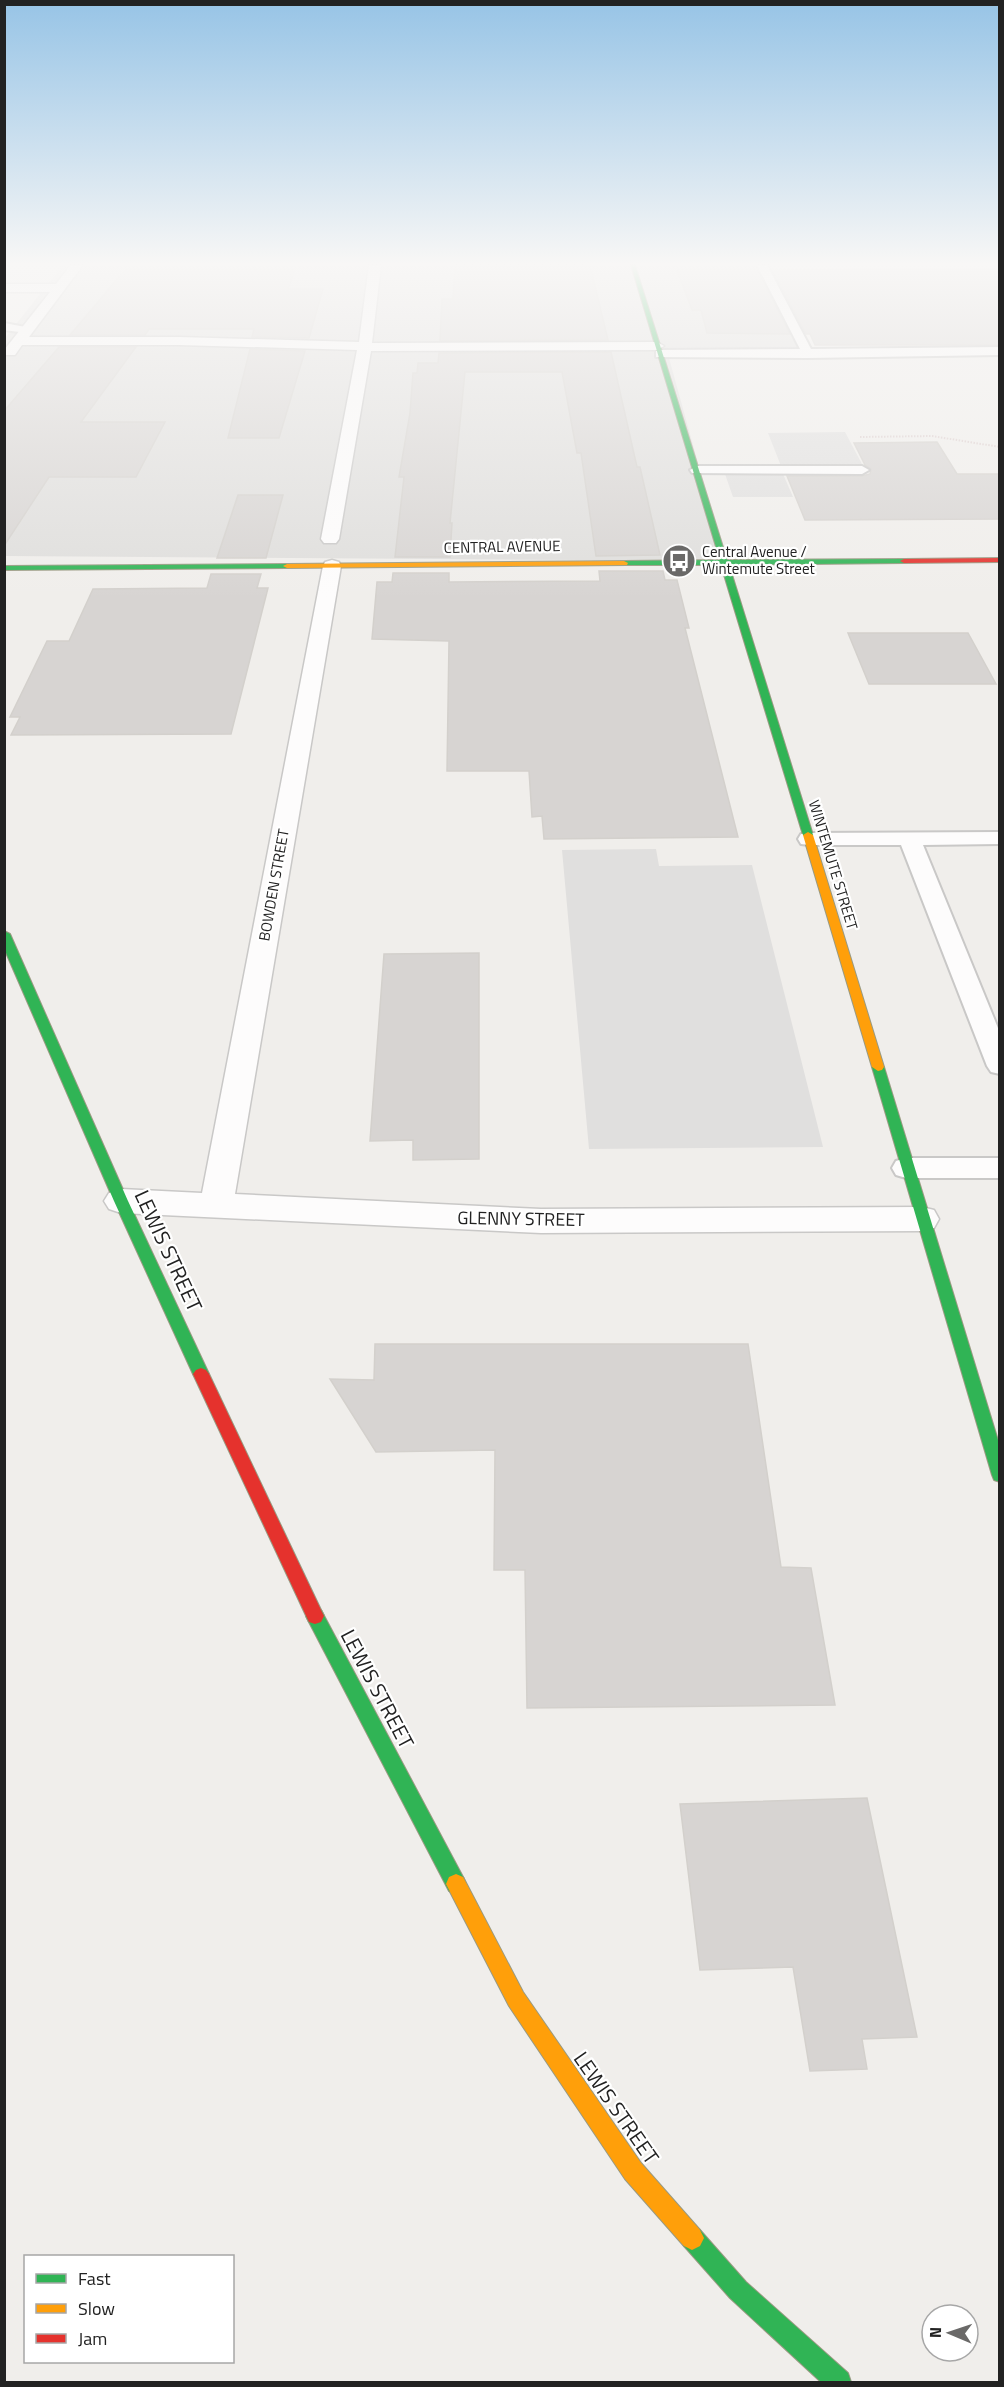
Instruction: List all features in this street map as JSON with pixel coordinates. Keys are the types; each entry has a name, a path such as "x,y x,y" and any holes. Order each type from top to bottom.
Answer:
{"street":[{"path":"330,539 360,376"},
{"name":"WINTEMUTE STREET","path":"667,376 725,561 999,1475"},
{"name":"CENTRAL AVENUE","path":"4,568 999,560"},
{"name":"BOWDEN STREET","path":"217,1203 332,566"},
{"name":"LEWIS STREET","path":"4,934 121,1201 301,1590 516,1999 633,2171 738,2290 839,2382"},
{"name":"GLENNY STREET","path":"121,1201 217,1203 385,1215 542,1221 922,1219"}],"lane":[{"path":"697,470 862,470"},
{"path":"909,838 999,1066"},
{"path":"808,839 999,838"},
{"path":"906,1168 999,1168"}],"path":[{"path":"852,437 932,436 999,447"}],"shaded area":[{"path":"5,376 674,376 725,561 5,556"},
{"path":"845,432 863,466 781,466 768,433"},
{"path":"725,474 783,474 793,497 733,497"},
{"path":"656,849 659,866 752,865 823,1147 589,1149 562,850"}],"building":[{"path":"34,376 114,376 81,422 165,422 136,477 49,477 4,546 4,411"},
{"path":"243,376 297,376 279,438 228,438"},
{"path":"413,376 465,376 450,523 452,523 450,557 395,557 404,477 399,477 410,413"},
{"path":"563,376 617,376 660,555 596,556 581,453 577,453"},
{"path":"937,442 957,474 999,474 999,519 805,520 787,476 862,476 870,474 871,469 865,465 854,443"},
{"path":"238,495 283,495 266,558 217,558"},
{"path":"599,571 663,571 665,580 677,580 689,628 685,628 738,837 544,839 542,816 532,817 529,771 447,771 449,641 372,639 377,582 392,582 393,573 449,573 449,582 600,581"},
{"path":"211,574 261,574 257,588 268,588 231,734 11,735 20,717 10,717 47,641 69,641 93,589 207,588"},
{"path":"848,633 968,633 996,684 869,684"},
{"path":"479,953 479,1159 413,1160 413,1140 370,1141 384,954"},
{"path":"375,1344 748,1344 781,1567 811,1568 835,1705 527,1708 525,1570 494,1570 495,1450 376,1452 330,1379 374,1380"},
{"path":"867,1798 917,2037 862,2039 867,2069 810,2071 793,1967 700,1970 680,1804"}],"traffic: fast":[{"path":"667,376 808,835"},
{"path":"624,563 904,561"},
{"path":"4,568 287,566"},
{"path":"4,934 121,1201 201,1374"},
{"path":"878,1067 1000,1475"},
{"path":"315,1616 456,1884"},
{"path":"692,2238 738,2290 839,2382"}],"traffic: slow":[{"path":"287,566 624,563"},
{"path":"808,835 878,1067"},
{"path":"456,1884 516,1999 633,2171 692,2238"}],"traffic: jam":[{"path":"904,561 1000,560"},
{"path":"201,1374 315,1616"}],"place":[{"name":"Central Avenue / Wintemute Street","path":"679,561"}]}
